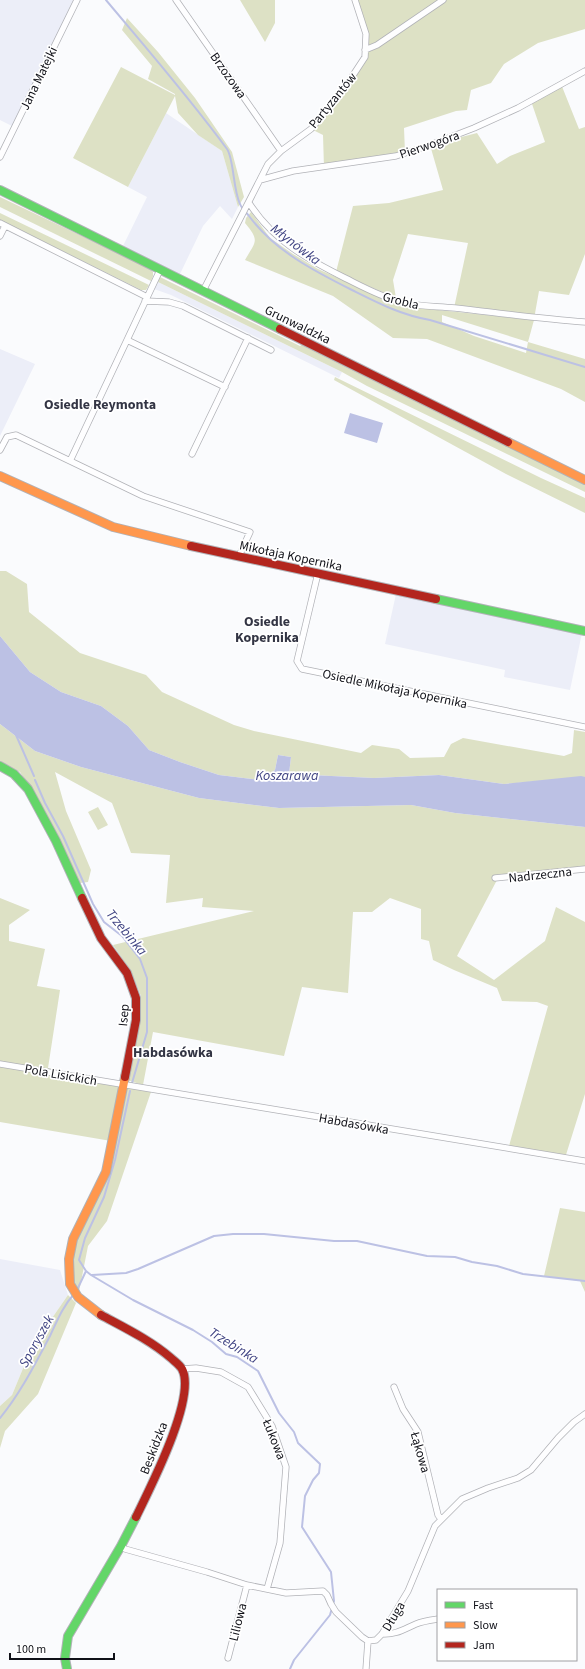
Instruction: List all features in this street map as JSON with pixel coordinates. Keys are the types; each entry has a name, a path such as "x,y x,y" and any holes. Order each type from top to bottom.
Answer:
{"street":[{"name":"Jana Matejki","path":"0,157 77,0"},
{"name":"Brzozowa","path":"176,0 281,151"},
{"name":"Partyzantów","path":"203,291 268,164 281,151 311,129 337,97 365,57 366,34 355,0"},
{"path":"365,50 377,46 443,0"},
{"name":"Pierwogóra","path":"260,180 293,171 396,156 430,146 518,108 585,70"},
{"name":"Grunwaldzka","path":"0,190 585,480"},
{"name":"Grobla","path":"249,203 262,222 283,242 322,268 377,294 418,306 454,308 534,318 585,322"},
{"path":"0,236 2,224 146,299 169,302 183,306 271,350"},
{"path":"70,461 160,270"},
{"path":"192,454 248,338"},
{"path":"127,340 225,387"},
{"path":"0,450 7,437 16,434 143,496 250,532 239,556"},
{"name":"Mikołaja Kopernika","path":"0,476 113,527 239,556 585,631"},
{"name":"Osiedle Mikołaja Kopernika","path":"318,573 297,662 302,669 585,727"},
{"name":"Isep","path":"0,766 14,774 28,789 56,841 101,938 127,973 136,998 136,1020 106,1172 73,1239 69,1259 70,1284 76,1294 95,1311 156,1345 182,1369"},
{"name":"Nadrzeczna","path":"495,878 585,869"},
{"name":"Pola Lisickich","path":"0,1064 122,1085"},
{"name":"Habdasówka","path":"122,1085 136,1086 585,1161"},
{"name":"Łukowa","path":"182,1369 196,1368 221,1372 248,1387 272,1426 286,1467 280,1543 267,1589"},
{"name":"Beskidzka","path":"67,1669 65,1658 68,1636 121,1546 158,1472 181,1410 185,1383 182,1369"},
{"name":"Łąkowa","path":"394,1387 403,1409 418,1432 438,1516 441,1519"},
{"name":"Długa","path":"121,1546 125,1549 247,1585 286,1593 323,1591 327,1595 336,1612 368,1641 376,1640 382,1634 408,1591 435,1526 441,1519 462,1499 518,1478 531,1470 558,1438 574,1422 585,1414"},
{"name":"Liliowa","path":"228,1658 247,1585"},
{"path":"382,1634 389,1635 402,1632 417,1623 437,1618"},
{"path":"366,1669 368,1641"}],"shaded area":[{"path":"0,0 77,0 14,127 0,120"},
{"path":"166,113 222,151 238,207 232,219 220,206 203,226 180,274 123,246 147,197 128,187"},
{"path":"158,282 342,372 339,378 171,295 154,289"},
{"path":"0,349 35,364 0,436"},
{"path":"396,594 582,633 570,690 504,677 505,670 385,644"},
{"path":"0,1259 60,1270 68,1295 50,1321 24,1366 12,1395 0,1406"}],"green space":[{"path":"240,0 275,0 275,23 265,42"},
{"path":"355,0 585,0 585,29 538,43 504,64 491,83 471,90 467,110 456,111 404,128 405,153 324,168 323,135 311,129 342,92 365,57 366,34"},
{"path":"127,18 158,52 195,98 232,152 244,197 238,207 222,151 198,135 178,113 175,96 128,187 73,158 121,67 175,95 148,79 152,66 122,30"},
{"path":"561,84 579,129 585,127 585,254 569,295 539,291 534,319 454,308 468,243 408,234 393,280 396,298 336,272 353,206 389,203 443,190 430,145 477,133 497,164 510,156 545,142 531,101"},
{"path":"0,197 149,268 153,272 151,281 0,207"},
{"path":"251,212 270,238 318,269 400,306 534,320 528,342 585,359 585,402 561,389 427,339 393,338 333,296 245,260 255,241 253,234 245,223 246,218","holes":["442,315 528,342 526,353 474,336 442,322"]},
{"path":"0,213 149,285 146,290 141,290 0,220"},
{"path":"160,277 300,346 303,344 585,482 585,492 158,282"},
{"path":"335,377 585,498 585,513 506,474 334,380"},
{"path":"0,571 6,571 27,584 29,612 80,653 146,675 162,692 234,725 254,731 361,753 372,745 399,749 410,758 444,757 451,744 463,738 564,756 572,753 574,730 585,732 585,777 504,784 439,775 374,778 289,774 291,757 278,755 275,770 261,780 219,775 180,762 149,750 128,726 101,706 61,692 30,672 0,636"},
{"path":"0,724 35,751 81,767 199,798 279,808 411,805 455,813 585,827 585,871 497,880 457,956 494,980 545,941 556,907 585,922 585,1094 565,1158 509,1146 548,1006 537,1002 502,1001 497,988 433,960 429,941 421,939 421,909 390,898 372,912 353,912 348,993 302,987 284,1056 153,1032 143,1085 127,1080 141,996 131,971 113,945 254,911 202,907 203,898 166,903 170,855 131,853 112,803 55,772 66,811 91,870 88,882 80,883 20,772 0,762"},
{"path":"98,807 108,825 98,830 88,812"},
{"path":"0,898 30,910 9,925 9,941 45,949 37,986 60,990 48,1068 123,1085 152,1089 107,1221 88,1246 78,1297 73,1291 69,1259 106,1172 111,1141 0,1122"},
{"path":"560,1208 585,1212 585,1292 580,1281 544,1276"},
{"path":"68,1295 76,1303 38,1394 5,1431 0,1448 0,1406 12,1395 24,1366 50,1321"}],"water":[{"path":"350,413 383,423 377,443 344,433"},
{"name":"Koszarawa","path":"0,636 30,672 61,692 101,706 128,726 149,750 219,775 261,780 275,770 278,755 291,757 289,774 374,778 439,775 504,784 581,776 585,777 585,827 455,813 411,805 279,808 199,798 81,767 35,751 0,724"}],"waterway":[{"name":"Młynówka","path":"106,0 183,92 227,149 231,160 236,191 241,206 259,228 283,250 324,275 399,312 585,367"},
{"name":"Trzebinka","path":"16,735 34,776"},
{"name":"Trzebinka","path":"35,780 45,803 63,836 93,904 104,922 122,936 140,959 147,978 147,1032 132,1083"},
{"name":"Trzebinka","path":"130,1091 115,1160 104,1197 85,1238 79,1260 86,1271 91,1275 133,1300 193,1330 212,1342 226,1354 237,1357 258,1371 279,1413 294,1432 298,1443 320,1464 319,1473 313,1480 305,1496 302,1527 331,1572 334,1601 330,1615 294,1660 290,1669"},
{"path":"92,1275 126,1273 214,1236 233,1234 264,1234 334,1241 357,1241 427,1256 455,1257 472,1262 497,1266 523,1274 585,1281"},
{"name":"Sporyszek","path":"77,1290 86,1271"},
{"name":"Sporyszek","path":"0,1418 27,1378 63,1309 74,1294"}],"traffic: fast":[{"path":"0,190 280,329"},
{"path":"436,599 585,631"},
{"path":"0,766 14,774 28,789 56,841 82,898"},
{"path":"67,1669 65,1658 68,1636 121,1546 136,1517"}],"traffic: slow":[{"path":"508,442 585,480"},
{"path":"0,476 113,527 191,546"},
{"path":"101,1315 78,1297 70,1284 69,1259 73,1239 106,1172 125,1077"}],"traffic: jam":[{"path":"280,329 508,442"},
{"path":"191,546 436,599"},
{"path":"82,898 101,938 127,973 136,998 136,1020 125,1077"},
{"path":"101,1315 137,1335 163,1352 181,1367 185,1382 183,1400 170,1443 136,1517"}],"district":[{"name":"Osiedle Reymonta","path":"100,404"},
{"name":"Osiedle Kopernika","path":"267,630"},
{"name":"Habdasówka","path":"173,1052"}]}
